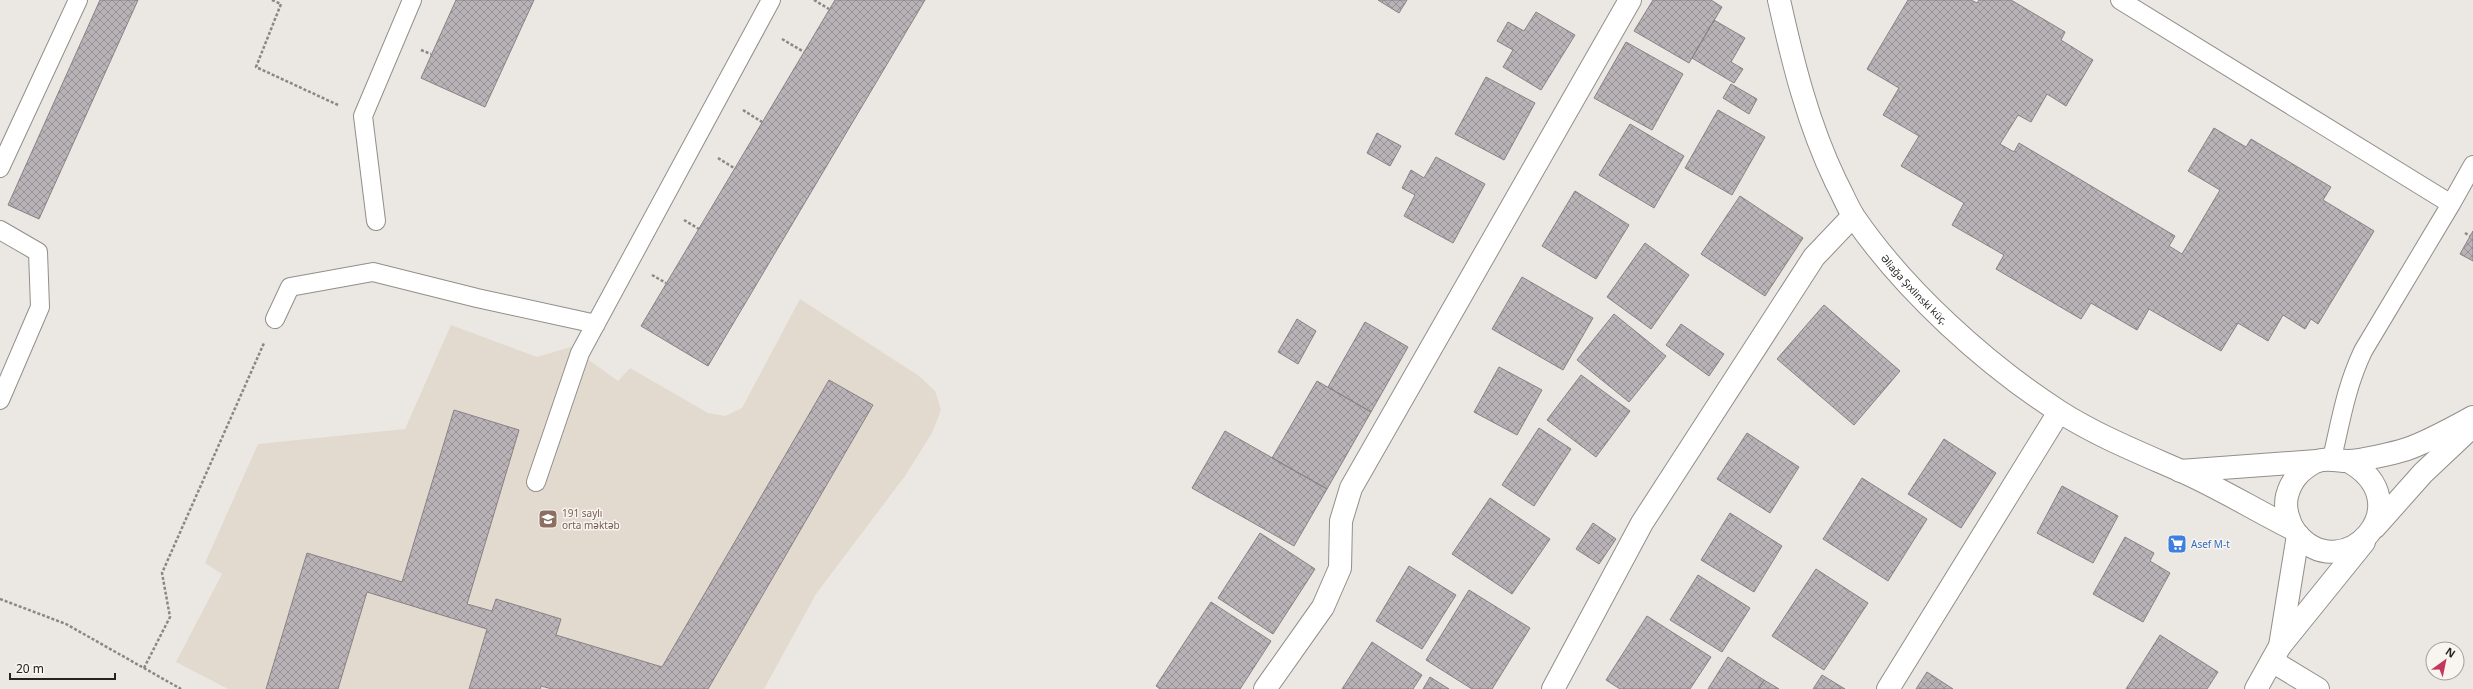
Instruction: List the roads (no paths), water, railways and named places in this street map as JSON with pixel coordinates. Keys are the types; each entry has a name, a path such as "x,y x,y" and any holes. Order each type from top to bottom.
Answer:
{"main road":[{"path":"1265,689 1322,607 1340,568 1341,521 1351,488 1630,0"},
{"name":"Əliağa Şıxlinski küç.","path":"1779,0 1796,79 1818,142 1853,216 1897,271 1942,320 1999,367 2059,412 2122,447 2180,471 2295,532"},
{"path":"1553,689 1642,523 1814,257 1853,216"},
{"path":"1888,689 2059,412"},
{"path":"2180,471 2332,460 2407,449 2473,417"},
{"path":"2256,689 2276,654 2370,534 2423,473 2473,426"},
{"path":"2332,460 2363,469 2373,481 2379,496 2379,512 2370,534 2352,548 2338,552 2322,551 2308,545 2295,532 2287,514 2287,498 2290,488 2302,470 2332,460"},
{"path":"2276,654 2295,532"},
{"path":"2276,654 2318,689"}],"lane":[{"path":"0,168 78,0"},
{"path":"376,221 363,116 412,0"},
{"path":"536,482 580,353 771,0"},
{"path":"2120,0 2451,204"},
{"path":"2332,460 2347,388 2353,372 2473,165"},
{"path":"0,230 38,252 40,308 0,400"},
{"path":"275,319 290,287 373,272 476,298 596,324"}],"place":[{"name":"191 saylı orta məktəb","path":"548,519"},
{"name":"Asef M-t","path":"2177,544"}]}
